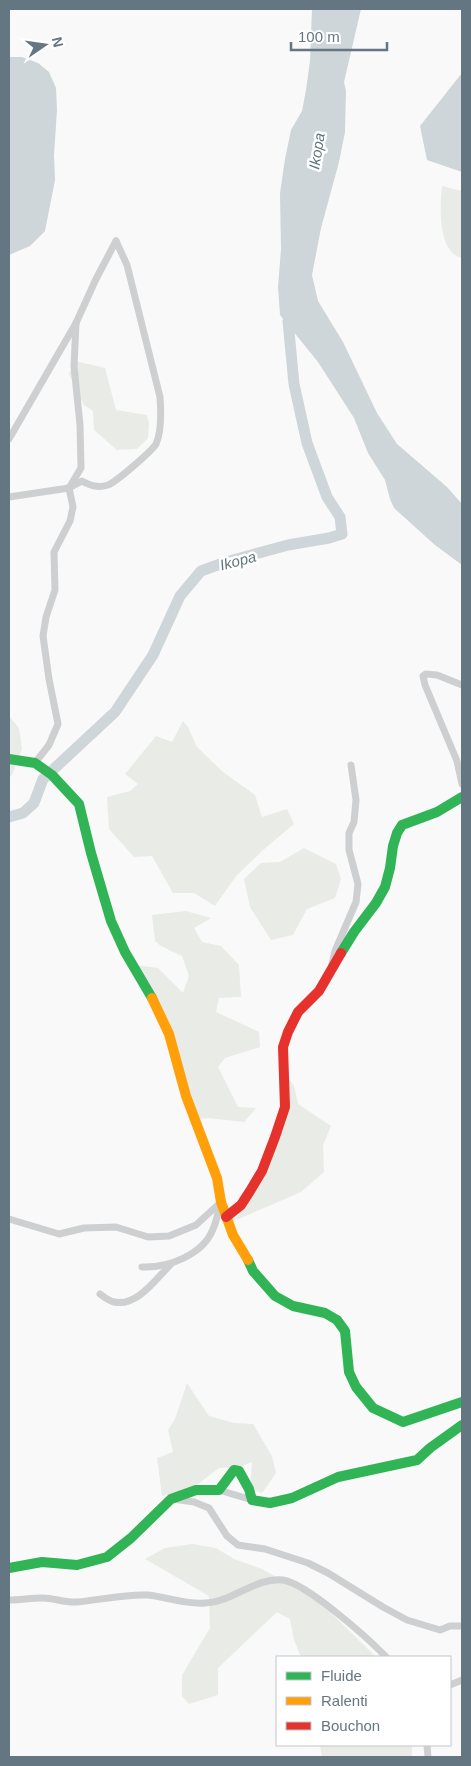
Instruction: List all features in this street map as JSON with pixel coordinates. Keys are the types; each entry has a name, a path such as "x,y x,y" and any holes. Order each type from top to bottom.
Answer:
{"street":[{"path":"9,438 76,323 116,241 127,265 134,289 160,397 161,419 156,444 136,464 109,485 94,487 82,481 69,488 9,497"},
{"path":"35,763 49,745 58,724 49,679 44,636 46,617 54,590 54,552 70,521 73,506 69,488 81,468 80,425 74,366 76,323"},
{"path":"462,686 436,675 426,674 423,676 457,761 462,784"},
{"path":"9,759 35,763 48,773 79,804 111,921 125,952 150,994 169,1034 184,1088 208,1158 217,1178 226,1217 233,1235 253,1271 276,1296 293,1306 325,1313 337,1320 344,1331 349,1372 356,1387 373,1408 403,1422 462,1402"},
{"path":"331,970 335,951 356,902 358,884 349,850 349,833 354,822 356,800 351,765"},
{"path":"226,1217 241,1205 250,1191 262,1171 275,1137 285,1107 283,1047 288,1032 298,1012 319,991 354,932 376,903 385,887 397,833 402,825 437,812 462,797"},
{"path":"9,1219 59,1234 84,1228 116,1227 148,1237 169,1236 196,1225 221,1202"},
{"path":"142,1267 157,1267 171,1264 195,1251 206,1241 213,1230 221,1202"},
{"path":"100,1294 112,1302 131,1300 146,1289 171,1264"},
{"path":"9,1568 42,1562 77,1565 107,1557 131,1538 170,1499 196,1490 219,1490 252,1500 270,1503 292,1498 338,1478 417,1460 462,1425"},
{"path":"219,1490 234,1470 239,1471 249,1489 252,1500"},
{"path":"170,1499 194,1502 209,1508 227,1536 238,1545 265,1549 308,1563 407,1620 440,1630 450,1626 462,1626"},
{"path":"9,1600 44,1598 75,1602 105,1597 148,1595 203,1604 221,1601 266,1580 285,1580 304,1589 385,1656"}],"shaded area":[{"path":"442,186 462,191 462,258 454,254 444,238 441,216"},
{"path":"75,361 105,368 116,410 147,415 149,423 148,438 137,449 117,450 94,430 93,411 84,405 69,374"},
{"path":"9,716 19,728 22,749 12,775 9,778"},
{"path":"183,721 188,727 197,747 223,772 255,795 262,817 287,809 294,824 236,876 215,906 194,893 173,893 152,856 134,857 109,829 107,797 130,791 138,784 125,774 156,736 172,742"},
{"path":"304,848 336,864 341,879 335,898 307,909 293,935 271,940 250,907 244,879 261,863 280,862"},
{"path":"186,911 211,918 194,928 202,942 221,946 239,965 241,997 219,998 216,1012 259,1032 260,1047 225,1058 218,1067 238,1107 256,1108 244,1122 209,1118 197,1119 181,1075 135,965 158,968 183,993 189,976 182,956 155,941 152,915"},
{"path":"286,1075 294,1086 298,1104 331,1126 323,1145 324,1172 301,1192 234,1221 247,1201 279,1121"},
{"path":"187,1383 209,1416 234,1423 253,1424 272,1456 276,1473 262,1493 250,1489 252,1462 240,1467 219,1468 189,1491 162,1496 157,1458 173,1452 168,1430 175,1419"},
{"path":"192,1544 216,1548 234,1559 262,1569 319,1601 375,1656 301,1656 294,1640 290,1619 277,1612 218,1668 218,1695 189,1704 182,1696 182,1675 210,1628 209,1596 145,1559 165,1548"},
{"path":"320,1746 412,1746 412,1757 322,1757"}],"water":[{"path":"312,9 361,9 344,82 346,91 345,132 321,228 312,275 318,301 343,342 377,413 397,444 447,487 462,504 462,565 435,545 394,508 385,480 368,453 354,418 318,362 280,315 278,287 281,249 280,193 291,130 302,111 306,90 310,61"},
{"path":"9,57 22,57 38,63 49,72 56,88 57,110 54,155 55,180 45,231 30,246 9,255"},
{"path":"462,73 462,172 427,160 420,126"}],"waterway":[{"name":"Ikopa","path":"9,817 23,813 34,803 43,779 115,712 153,655 180,596 201,571 288,545 342,534 340,517 327,497 307,443 294,384 288,321 290,311"}],"traffic: fast":[{"path":"9,759 35,763 52,775 79,804 111,921 125,952 152,998"},
{"path":"341,953 385,887 393,846 402,825 437,812 462,797"},
{"path":"248,1260 253,1271 275,1296 293,1306 325,1313 337,1320 345,1331 349,1372 356,1387 373,1408 403,1422 462,1402"},
{"path":"9,1568 42,1562 77,1565 107,1557 131,1538 171,1499 196,1490 219,1490 234,1470 239,1471 249,1489 252,1500 270,1503 292,1498 338,1477 417,1460 462,1425"}],"traffic: slow":[{"path":"152,998 169,1034 186,1096 217,1178 221,1202 233,1235 248,1260"}],"traffic: jam":[{"path":"226,1217 241,1205 250,1191 262,1171 275,1137 285,1107 283,1047 288,1032 298,1012 319,991 341,953"}]}
